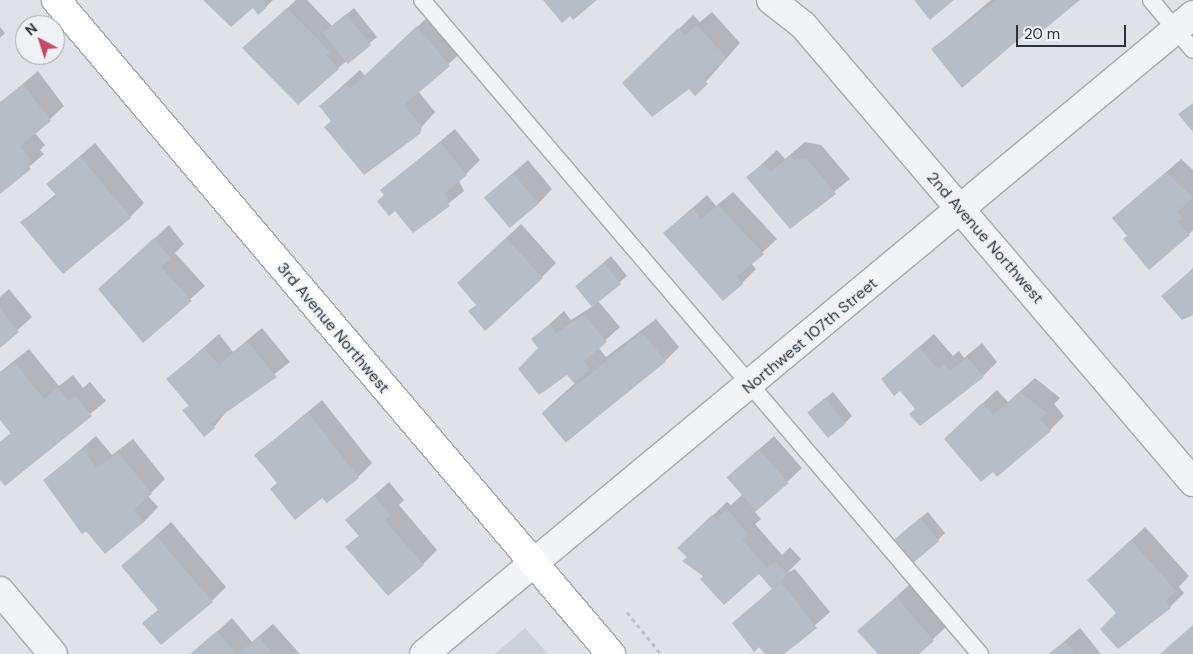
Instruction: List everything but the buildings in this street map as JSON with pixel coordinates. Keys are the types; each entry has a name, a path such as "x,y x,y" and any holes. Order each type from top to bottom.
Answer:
{"street":[{"name":"3rd Avenue Northwest","path":"56,0 612,654"},
{"name":"2nd Avenue Northwest","path":"771,0 803,25 1193,482"},
{"name":"Northwest 107th Street","path":"424,654 753,384 1184,22"},
{"path":"0,591 53,654"}],"lane":[{"path":"422,0 753,384 980,654"},
{"path":"1151,0 1184,22 1193,50"}],"path":[{"path":"626,612 661,654"}],"shaded area":[{"path":"525,628 548,654 495,654"}]}
